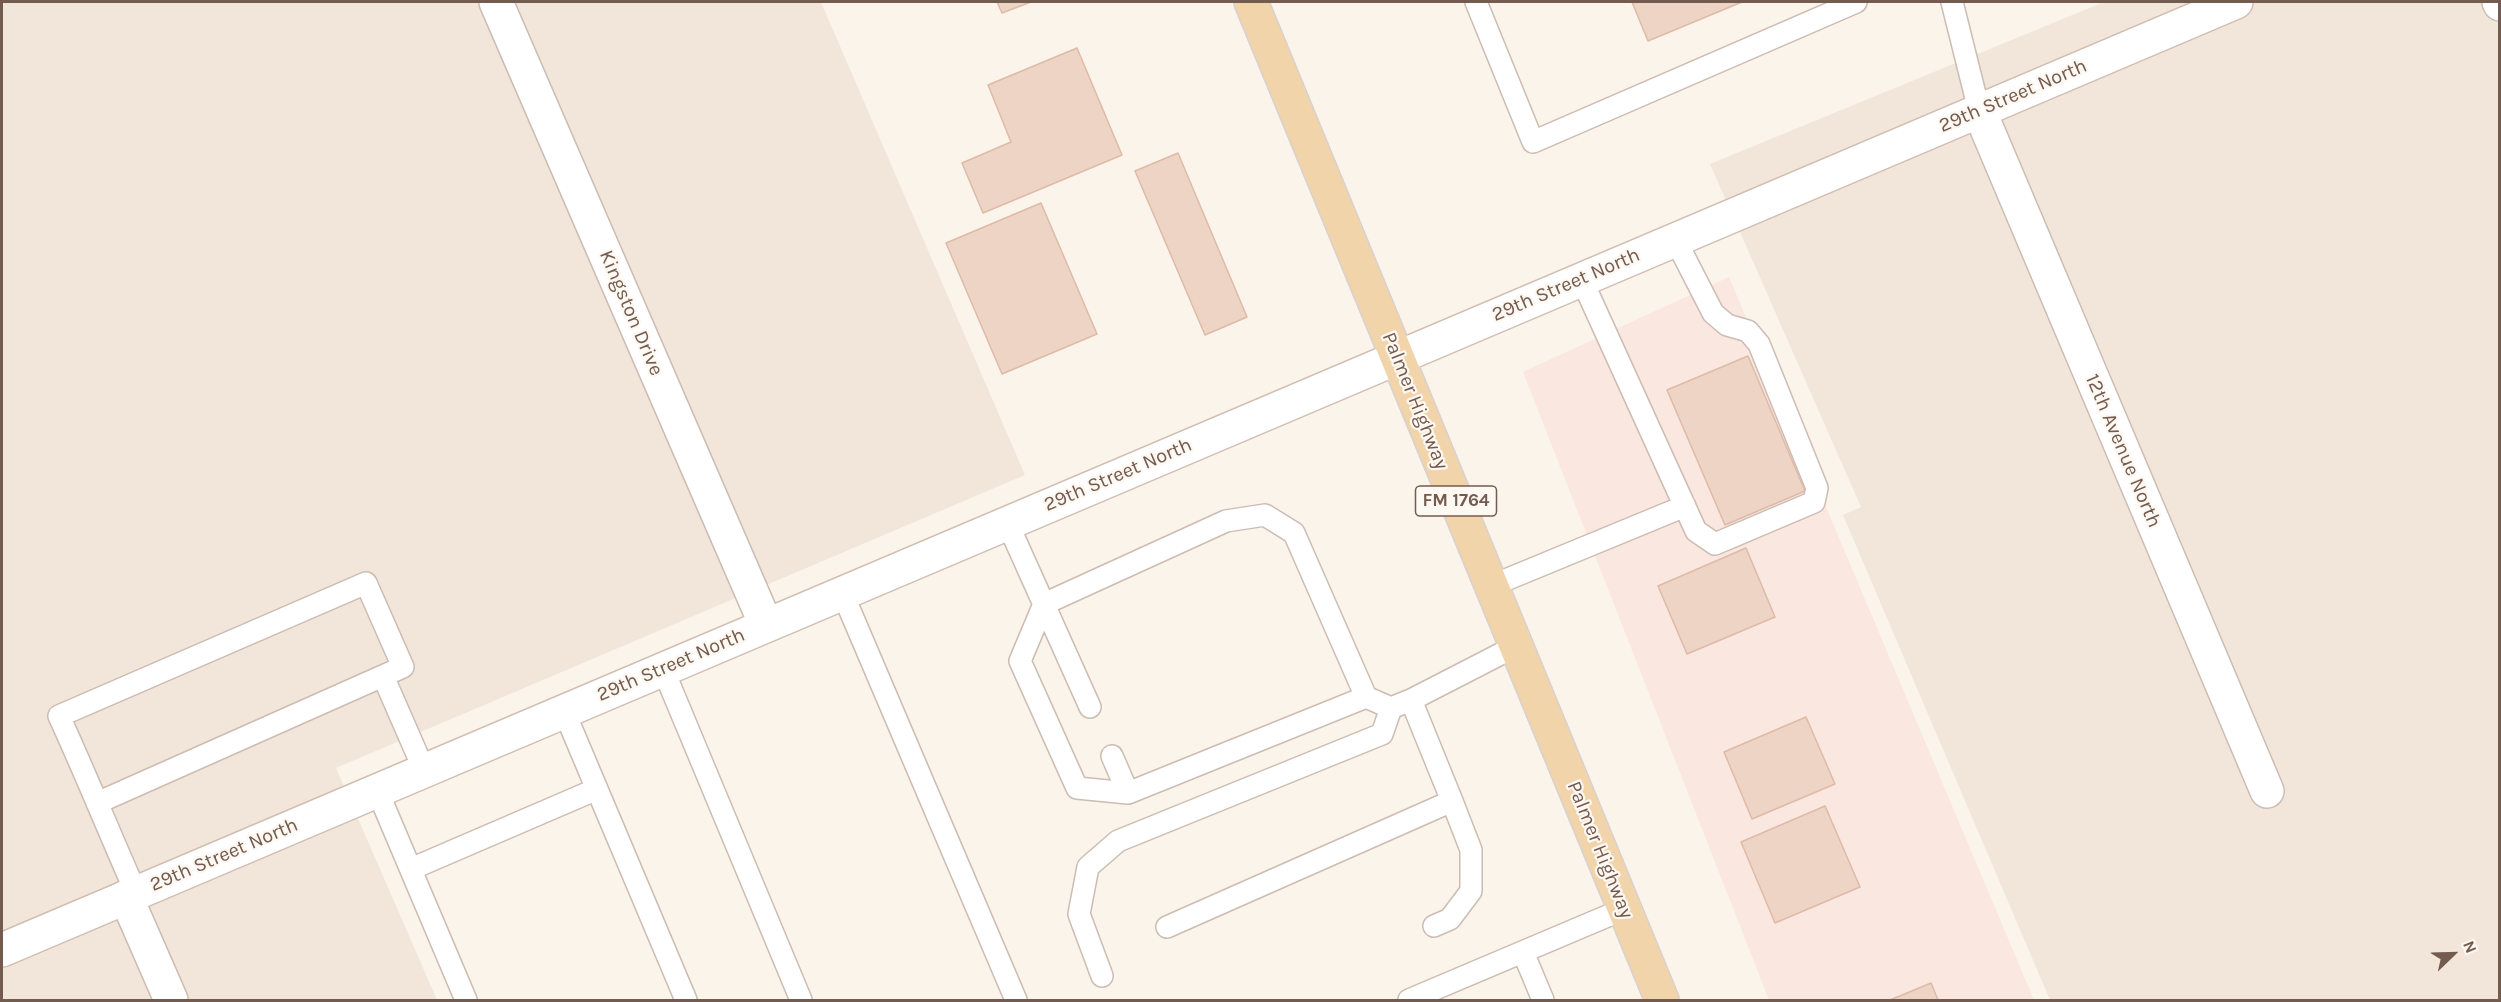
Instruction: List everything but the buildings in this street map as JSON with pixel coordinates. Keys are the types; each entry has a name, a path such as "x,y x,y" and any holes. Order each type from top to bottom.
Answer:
{"main road":[{"name":"Palmer Highway","path":"1251,2 1662,1000"}],"street":[{"name":"Kingston Drive","path":"496,2 766,624"},
{"name":"29th Street North","path":"2,950 2235,2"},
{"name":"12th Avenue North","path":"1979,110 2267,791"},
{"path":"131,895 171,1000"}],"lane":[{"path":"1476,2 1533,142 1856,2"},
{"path":"1952,2 1979,110"},
{"path":"1581,278 1696,531 1715,544 1814,502 1817,488 1759,344 1748,331 1727,325 1713,313 1675,239"},
{"path":"1491,586 1685,506"},
{"path":"1366,698 1294,533 1265,515 1226,521 1044,604 1020,661 1077,788 1128,794 1366,698 1391,708 1516,646"},
{"path":"1007,522 1090,707"},
{"path":"97,803 403,667 366,583 59,716 97,803 131,895"},
{"path":"842,592 1016,1000"},
{"path":"663,669 801,1000"},
{"path":"383,676 424,770"},
{"path":"1411,700 1471,850 1471,891 1450,919 1434,926"},
{"path":"1102,976 1079,915 1088,867 1118,841 1382,734 1391,708"},
{"path":"564,711 686,1000"},
{"path":"1112,756 1128,794"},
{"path":"411,869 597,789"},
{"path":"377,790 466,1000"},
{"path":"1167,927 1452,801"},
{"path":"1409,1000 1624,909"},
{"path":"1523,952 1543,1000"}],"shaded area":[{"path":"2,2 821,2 1025,475 336,768 437,1000 2,1000"},
{"path":"2104,2 2499,2 2499,1000 2050,1000 1843,515 1861,507 1710,164"},
{"path":"1729,277 2034,1000 1769,1000 1523,372"}]}
